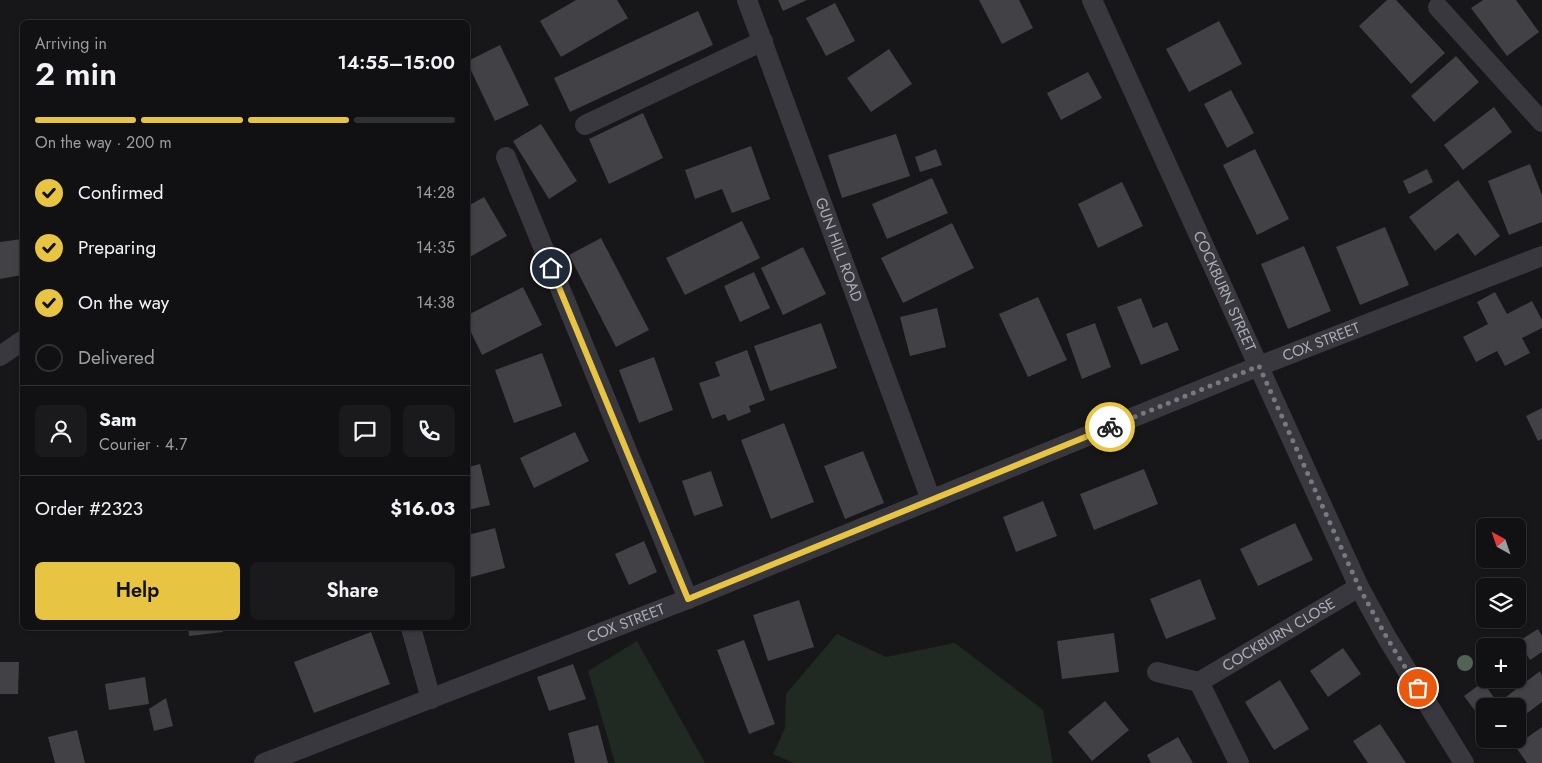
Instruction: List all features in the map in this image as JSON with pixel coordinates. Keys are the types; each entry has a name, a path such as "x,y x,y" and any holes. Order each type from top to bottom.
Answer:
{"street":[{"name":"GUN HILL ROAD","path":"747,0 930,500"},
{"name":"COCKBURN STREET","path":"1092,0 1359,587 1387,638 1464,763"},
{"path":"1438,7 1542,122"},
{"path":"585,125 763,40"},
{"path":"506,157 688,599"},
{"name":"COX STREET","path":"264,763 688,599 1259,366 1542,256"},
{"path":"0,356 20,342"},
{"name":"COCKBURN CLOSE","path":"1198,682 1359,587"},
{"path":"413,630 431,699"},
{"path":"1157,672 1198,682 1239,763"}],"shaded area":[{"path":"837,634 886,657 955,643 1043,710 1053,763 794,763 773,754 785,728 786,694"},
{"path":"637,641 705,763 615,763 588,671"}],"building":[{"path":"576,0 617,0 628,18 561,57 540,21"},
{"path":"778,0 807,0 783,11"},
{"path":"979,0 1019,0 1033,28 1002,44"},
{"path":"1387,0 1396,0 1445,53 1411,84 1359,26"},
{"path":"1483,0 1516,0 1539,32 1507,56 1471,8"},
{"path":"835,3 855,41 826,56 806,18"},
{"path":"698,11 713,45 570,112 554,78"},
{"path":"1219,21 1242,64 1189,92 1166,49"},
{"path":"500,45 529,105 495,121 470,68 470,60"},
{"path":"889,49 912,84 871,112 847,78"},
{"path":"1456,56 1479,82 1434,122 1411,96"},
{"path":"1088,72 1102,98 1061,120 1047,93"},
{"path":"1231,90 1254,133 1227,148 1204,104"},
{"path":"1494,107 1512,132 1463,170 1444,145"},
{"path":"643,113 663,158 609,184 589,139"},
{"path":"541,124 577,181 549,199 513,141"},
{"path":"896,134 910,176 842,198 828,155"},
{"path":"751,146 770,199 732,213 722,189 695,199 685,170"},
{"path":"936,149 942,165 920,172 915,157"},
{"path":"1255,149 1289,219 1257,235 1223,165"},
{"path":"1530,164 1542,195 1542,222 1509,235 1488,181"},
{"path":"1427,169 1433,182 1409,194 1403,181"},
{"path":"932,178 948,213 887,239 872,204"},
{"path":"1458,180 1500,236 1475,256 1458,233 1435,251 1409,217"},
{"path":"1122,182 1143,226 1098,248 1078,204"},
{"path":"484,197 507,236 470,257 470,205"},
{"path":"742,221 760,258 685,295 666,258"},
{"path":"952,223 974,268 903,303 881,258"},
{"path":"1385,227 1409,285 1360,305 1336,247"},
{"path":"601,238 649,330 616,347 569,255"},
{"path":"20,239 20,275 0,279 0,242"},
{"path":"1304,246 1331,311 1288,329 1261,264"},
{"path":"803,247 826,294 783,315 761,268"},
{"path":"754,272 770,308 740,322 724,286"},
{"path":"523,287 542,325 482,355 470,330 470,314"},
{"path":"1495,292 1507,314 1532,301 1542,320 1542,328 1522,338 1530,353 1505,366 1497,351 1476,362 1463,337 1488,324 1477,302"},
{"path":"1038,297 1067,360 1028,377 999,314"},
{"path":"1141,298 1153,328 1167,322 1179,350 1141,365 1117,307"},
{"path":"937,308 946,347 910,356 900,317"},
{"path":"821,323 837,368 770,391 754,346"},
{"path":"1095,323 1111,367 1082,379 1066,334"},
{"path":"747,350 765,400 749,406 751,412 728,421 725,414 712,419 699,383 720,376 715,362"},
{"path":"542,353 562,406 514,423 495,370"},
{"path":"654,357 673,410 639,423 619,370"},
{"path":"1542,408 1542,439 1538,441 1526,416"},
{"path":"784,423 814,502 771,519 741,440"},
{"path":"575,432 589,461 534,488 520,458"},
{"path":"863,451 884,503 845,519 824,466"},
{"path":"480,464 490,505 470,510 470,466"},
{"path":"1144,469 1158,504 1094,530 1080,494"},
{"path":"711,471 723,506 694,516 682,481"},
{"path":"1043,501 1057,536 1016,552 1003,517"},
{"path":"1295,523 1313,560 1258,586 1240,549"},
{"path":"495,528 505,568 470,577 470,534"},
{"path":"644,541 657,572 629,585 615,554"},
{"path":"1200,579 1216,619 1166,639 1150,599"},
{"path":"799,600 814,647 768,661 753,615"},
{"path":"1538,629 1542,636 1542,652 1530,660 1526,653 1526,638 1524,638"},
{"path":"188,630 222,630 223,632 189,636"},
{"path":"371,632 390,684 314,713 294,662"},
{"path":"1114,633 1119,672 1062,679 1057,641"},
{"path":"744,640 775,724 749,734 717,650"},
{"path":"1343,648 1361,674 1328,697 1310,671"},
{"path":"0,662 19,662 18,694 0,694"},
{"path":"573,664 586,699 549,711 537,677"},
{"path":"1540,671 1542,675 1542,702 1526,714 1526,698 1505,698 1518,688 1526,688 1526,682"},
{"path":"145,677 149,704 109,710 105,684"},
{"path":"1280,680 1309,729 1274,750 1245,702"},
{"path":"1476,687 1487,688 1494,698 1476,698 1476,712 1464,696"},
{"path":"166,698 173,726 154,731 149,709"},
{"path":"1105,701 1129,730 1092,761 1068,732"},
{"path":"1380,724 1406,763 1368,763 1353,741"},
{"path":"598,725 608,763 575,763 568,733"},
{"path":"1542,727 1542,763 1527,763 1516,748 1526,748 1526,738"},
{"path":"77,730 85,763 55,763 48,737"},
{"path":"1178,737 1193,763 1151,763 1147,755"}],"way so far":[{"path":"1110,427 1259,366 1359,587 1387,638 1418,688"}],"route":[{"path":"551,268 688,599 1110,427"}]}
